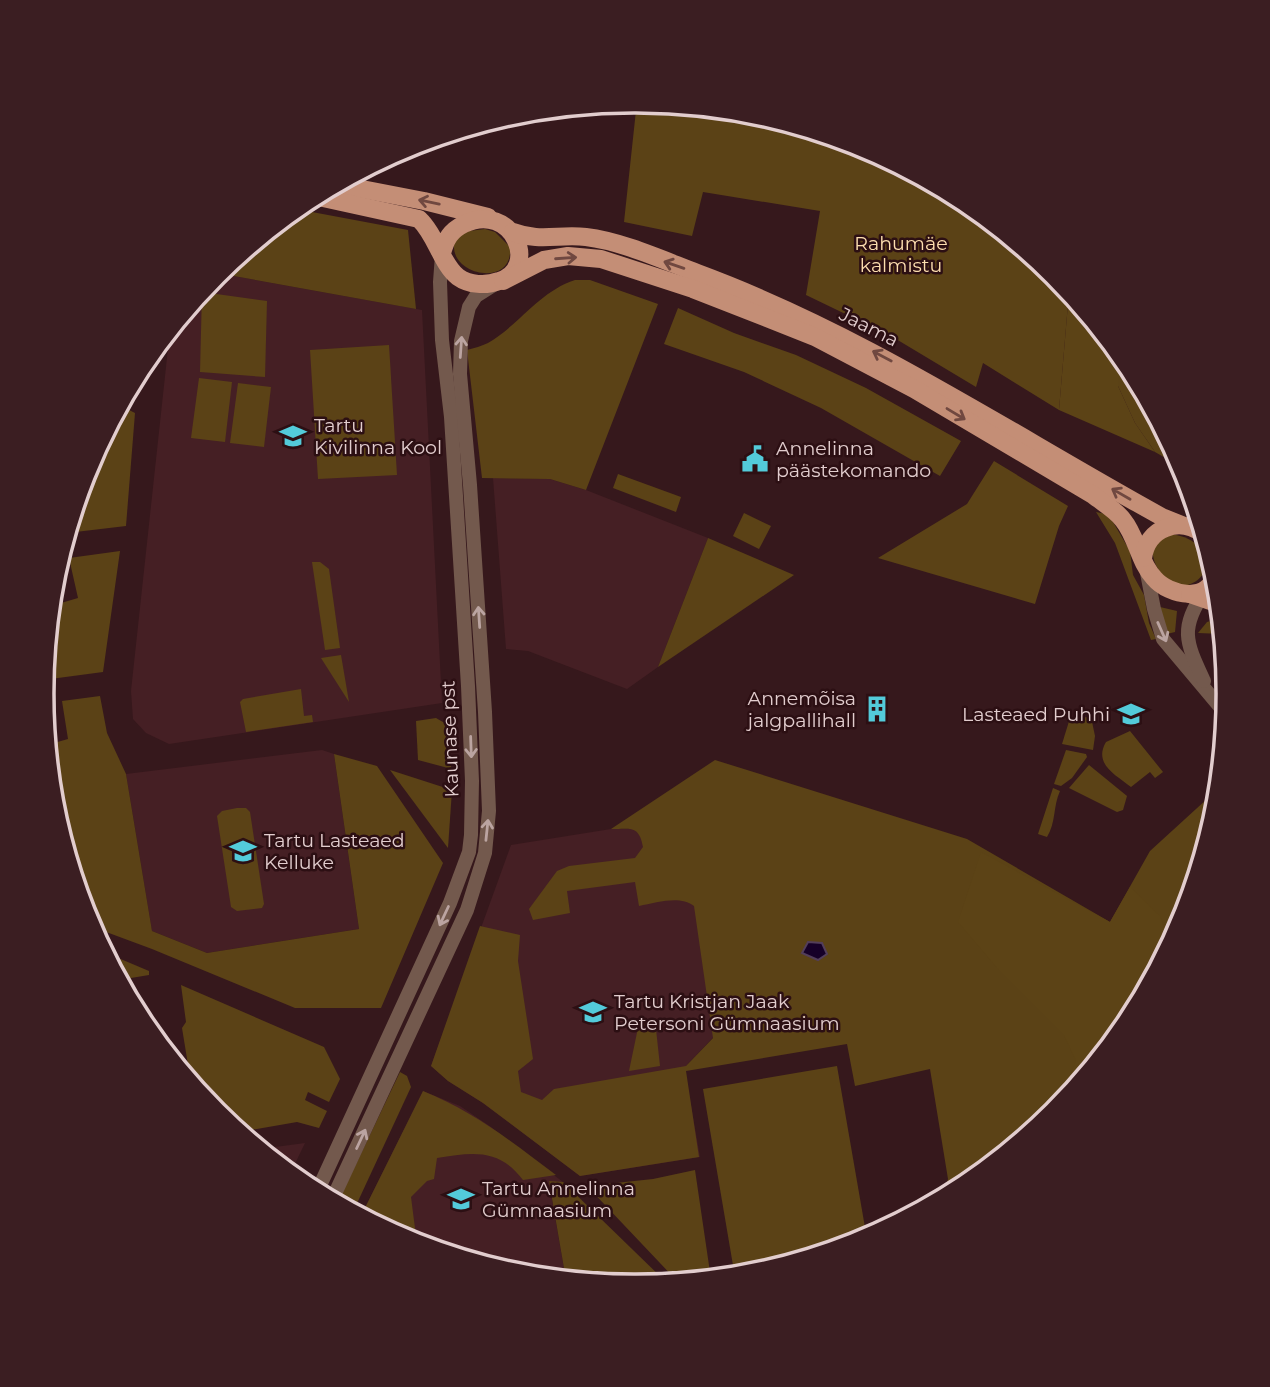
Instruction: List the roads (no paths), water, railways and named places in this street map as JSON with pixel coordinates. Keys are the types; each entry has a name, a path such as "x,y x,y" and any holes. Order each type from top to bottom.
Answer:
{"main road":[{"path":"331,200 419,219 430,229 447,264 459,278 479,284 503,281 519,262 518,242 513,232 494,220 424,201 352,187"},
{"path":"442,253 449,235 457,228 482,218 494,220"},
{"name":"Jaama","path":"513,232 540,239 569,236 608,242 700,274 840,334 922,378 1162,517 1189,521"},
{"name":"Jaama","path":"503,281 544,260 568,256 601,259 693,289 815,337 914,389 1093,495 1121,516 1131,531 1144,562"},
{"path":"1189,521 1169,527 1150,537 1144,545 1144,562 1163,587 1180,594 1203,588"}],"street":[{"name":"Kaunase pst","path":"322,1182 450,903 465,862 471,835 468,686 452,431 442,340 442,253"},
{"name":"Kaunase pst","path":"336,1190 467,910 485,853 489,811 485,712 460,374 461,341 469,307 476,296 484,289 503,281"},
{"path":"1144,562 1163,639 1216,701"},
{"path":"1203,588 1187,625 1186,636 1209,692"}],"place":[{"name":"Tartu Kivilinna Kool","path":"293,436"},
{"name":"Annelinna päästekomando","path":"755,459"},
{"name":"Annemõisa jalgpallihall","path":"877,709"},
{"name":"Lasteaed Puhhi","path":"1131,714"},
{"name":"Tartu Lasteaed Kelluke","path":"243,851"},
{"name":"Tartu Kristjan Jaak Petersoni Gümnaasium","path":"593,1012"},
{"name":"Tartu Annelinna Gümnaasium","path":"461,1199"}],"park label":[{"name":"Rahumäe kalmistu","path":"901,254"}]}
